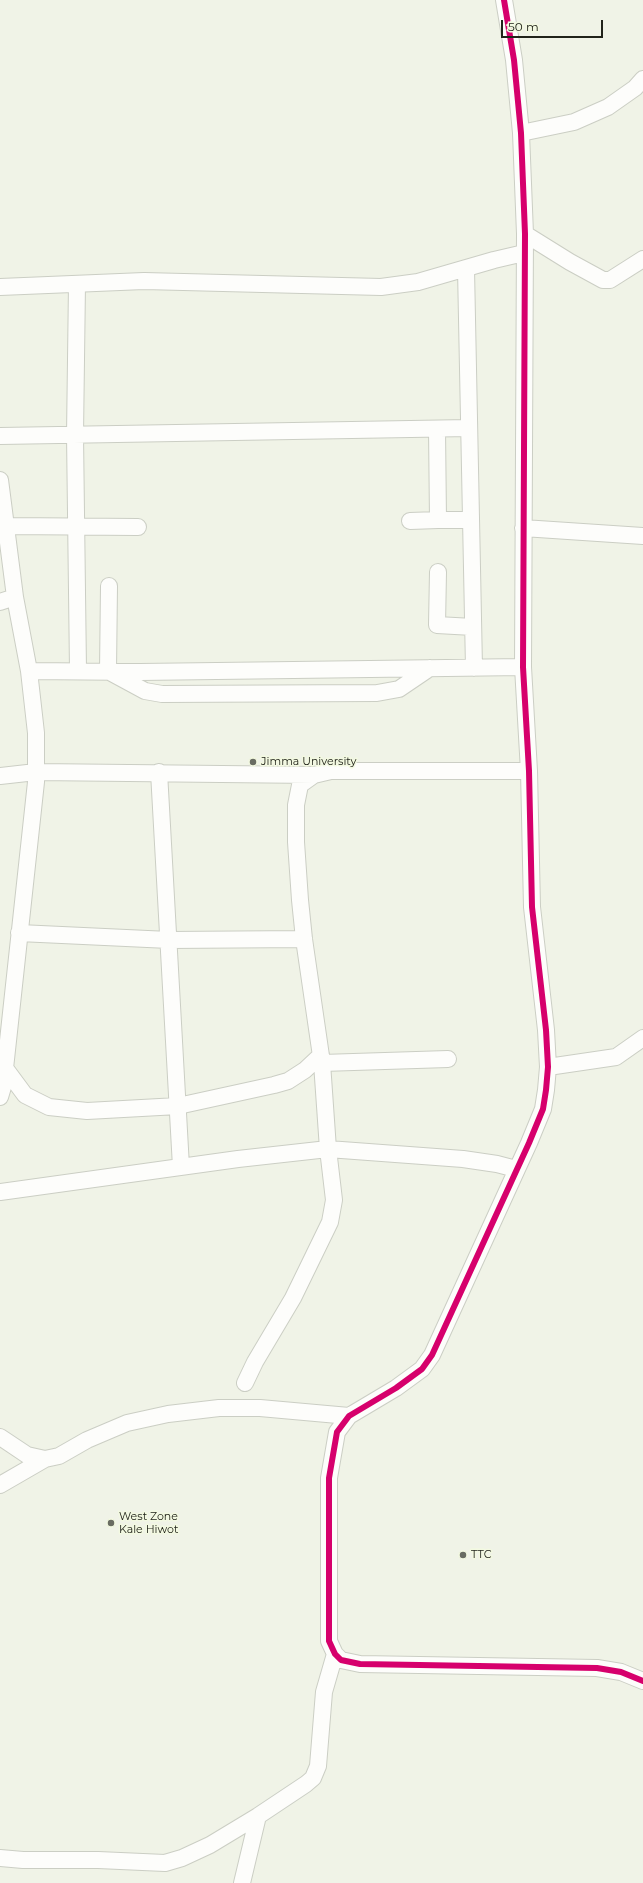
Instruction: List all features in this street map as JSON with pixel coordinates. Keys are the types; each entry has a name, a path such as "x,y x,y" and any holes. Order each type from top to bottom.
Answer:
{"street":[{"path":"504,0 514,60 521,133 524,234 523,667 529,771 532,907 548,1067 543,1109 432,1355 422,1369 396,1388 349,1416 337,1432 329,1478 329,1641 334,1654 341,1660 360,1664 597,1668 621,1672 643,1681"},
{"path":"521,133 574,122 601,110 635,88 643,79"},
{"path":"524,234 603,280 610,280 643,259"},
{"path":"0,286 144,281 381,287 418,282 524,253"},
{"path":"466,269 474,668"},
{"path":"77,284 75,526 78,670"},
{"path":"0,436 469,428"},
{"path":"437,429 438,520"},
{"path":"0,480 15,597 29,671 36,733 36,772 5,1068 0,1097"},
{"path":"410,521 471,520"},
{"path":"6,526 138,527"},
{"path":"523,528 643,536"},
{"path":"438,572 437,625 473,627"},
{"path":"108,671 109,586"},
{"path":"0,602 15,597"},
{"path":"29,671 523,667"},
{"path":"108,671 145,691 162,694 377,693 399,689 430,668"},
{"path":"0,776 36,772 159,772 314,775 331,770 529,771"},
{"path":"159,772 181,1167"},
{"path":"245,1383 255,1362 293,1298 330,1222 334,1200 328,1149 322,1059 304,939 296,842 296,806 300,785 314,775"},
{"path":"19,933 169,940 304,939"},
{"path":"548,1067 616,1057 643,1038"},
{"path":"5,1068 25,1094 49,1107 87,1111 178,1106 260,1088 288,1080 322,1059 448,1059"},
{"path":"0,1192 181,1167 328,1149 463,1159 497,1164 516,1169"},
{"path":"0,1485 45,1459 59,1456 87,1440 127,1423 168,1414 219,1408 260,1408 349,1416"},
{"path":"1,1444 27,1455 45,1459"},
{"path":"0,1858 23,1860 98,1860 165,1863 182,1858 210,1845 258,1816 306,1784 312,1778 318,1766 324,1692 334,1654"},
{"path":"242,1883 258,1816"}],"cycle path":[{"path":"504,0 514,60 521,133 525,234 523,667 529,771 532,907 546,1030 548,1067 546,1090 543,1109 529,1143 432,1355 422,1369 396,1388 349,1416 337,1432 329,1478 329,1641 335,1654 341,1660 360,1664 597,1668 621,1672 643,1681"}],"place":[{"name":"Jimma University","path":"253,762"},
{"name":"West Zone Kale Hiwot","path":"111,1523"},
{"name":"TTC","path":"463,1555"}]}
